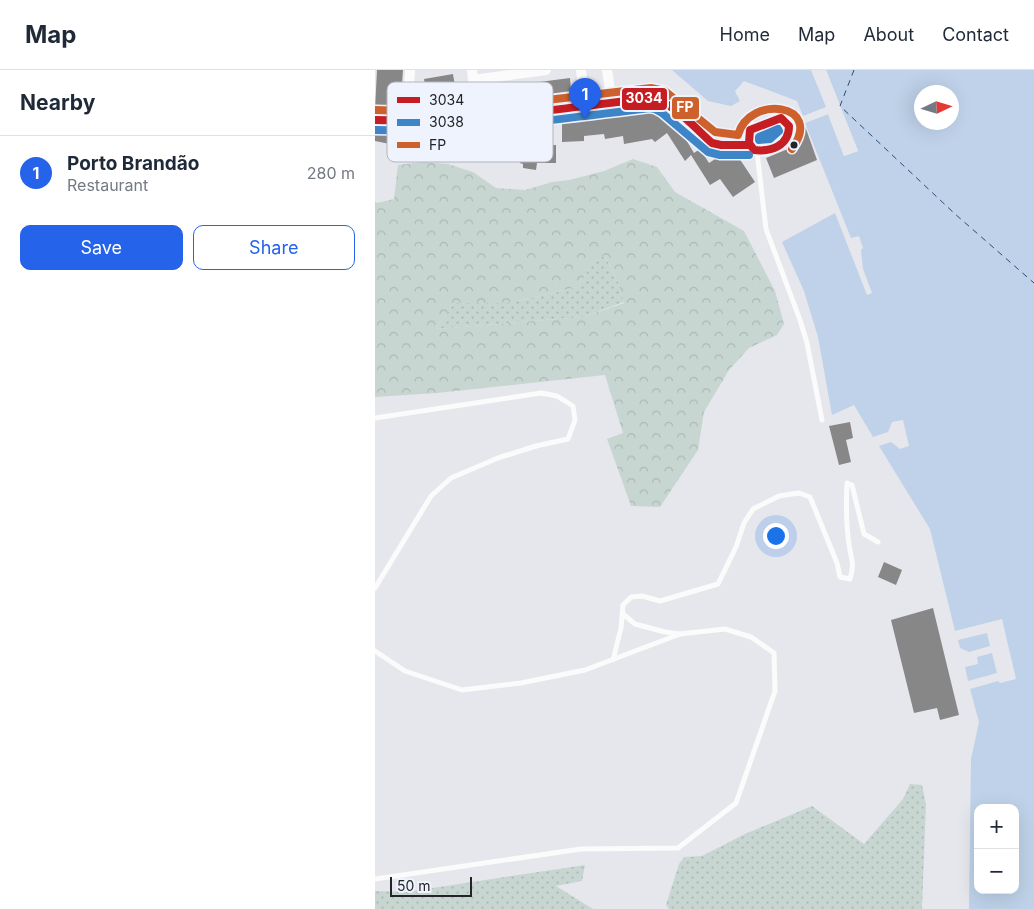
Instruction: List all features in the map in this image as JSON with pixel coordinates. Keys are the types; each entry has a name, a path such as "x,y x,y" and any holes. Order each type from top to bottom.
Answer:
{"street":[{"path":"472,75 546,70"},
{"path":"581,70 585,106"},
{"path":"607,70 612,102"},
{"path":"553,110 612,102 650,98 659,99 712,142 765,151 784,143 790,135 789,124 781,118 775,118 754,127 750,130 748,137 753,148"}],"lane":[{"path":"747,115 754,127"},
{"path":"753,148 766,228 805,335 822,420"},
{"path":"375,418 541,392 557,396 573,406 575,420 568,439 536,446 498,458 451,478 431,496 375,588"},
{"path":"613,660 621,628 623,605 631,597 642,596 661,601 718,584 736,547 744,523 753,509 779,496 799,493 810,497 837,563 840,577 850,579 853,568 846,507 847,483 852,485 865,534 878,542"},
{"path":"375,879 581,849 678,848 736,803 775,691 774,653 751,637 725,629 680,634 665,632 635,624 623,613"},
{"path":"375,651 405,671 462,690 521,683 585,670 680,634"}],"green space":[{"path":"633,159 657,167 675,192 744,231 775,291 784,324 777,335 749,348 729,370 704,412 698,450 660,507 631,506 607,439 623,433 605,375 437,393 375,397 375,201 377,203 394,199 398,165 423,162 448,164 473,172 496,188 525,190 604,171","holes":["604,255 617,279 624,303 583,317 436,329 454,303 509,303 577,287 591,265"]},
{"path":"604,255 617,279 624,302 583,317 436,329 454,303 509,303 577,287 591,265"},
{"path":"910,784 922,785 926,804 922,909 669,909 666,905 679,864 684,857 702,856 745,834 812,806 864,844 903,799"},
{"path":"585,865 582,881 556,886 593,909 375,909 375,891 406,892"}],"water":[{"path":"672,70 811,70 826,107 803,116 797,101 744,81 735,91 740,101 731,106 708,101"},
{"path":"826,70 1034,70 1034,909 969,909 971,759 979,722 970,689 998,681 1000,683 1016,679 1002,619 955,631 930,529 879,446 891,442 900,449 909,446 903,420 892,422 888,432 873,437 854,405 832,415 818,337 804,291 782,242 835,213 867,295 872,293 863,269 861,250 863,248 859,236 851,238 805,123 828,114 844,156 858,151"},
{"path":"987,633 990,646 969,652 960,648 958,640"},
{"path":"992,653 997,673 968,681 965,667 978,664 977,657"}],"pier":[{"path":"824,70 826,70 858,151 844,156 828,114 805,123 805,121 829,112 846,153 854,149"}],"building":[{"path":"377,70 403,70 402,82 387,82 387,111 375,110"},
{"path":"453,74 454,82 424,82 424,79"},
{"path":"570,78 571,91 553,93 553,82 539,82"},
{"path":"657,106 673,118 694,153 700,149 709,163 726,152 735,152 755,182 733,197 720,179 710,185 691,155 685,161 667,133 655,142 652,139 624,144 623,136 605,139 604,134 584,136 584,141 562,142 562,120"},
{"path":"804,123 817,160 774,178 766,158 795,146"},
{"path":"375,131 387,133 387,143 375,141"},
{"path":"553,145 556,145 556,163 537,163 536,170 523,168 523,164 520,163 553,162"},
{"path":"850,422 853,438 846,440 851,462 839,465 829,426"},
{"path":"884,562 902,570 896,585 878,577"},
{"path":"933,608 959,715 940,720 937,708 914,713 891,620"}],"ferry route":[{"path":"854,70 840,106 955,214 1034,283"}],"transit line":[{"name":"FP","path":"553,99 651,88 665,91 715,132 738,135 745,122 756,113 769,109 781,109 792,114 799,122 800,134 792,149"},
{"name":"3034","path":"553,110 650,98 675,109 712,143 721,145 749,145"},
{"name":"3038","path":"553,120 650,108 662,113 708,152 720,155 749,155"},
{"name":"FP","path":"375,110 387,110"},
{"name":"3034","path":"781,118 789,126 786,138 782,143 773,149 754,150 749,143 750,130 781,118"},
{"name":"3034","path":"375,120 387,120"},
{"name":"3038","path":"778,129 779,131 770,139 759,140 759,137 778,129"},
{"name":"3038","path":"375,130 387,130"}],"place":[{"name":"Porto Brandão","path":"585,119"}]}
